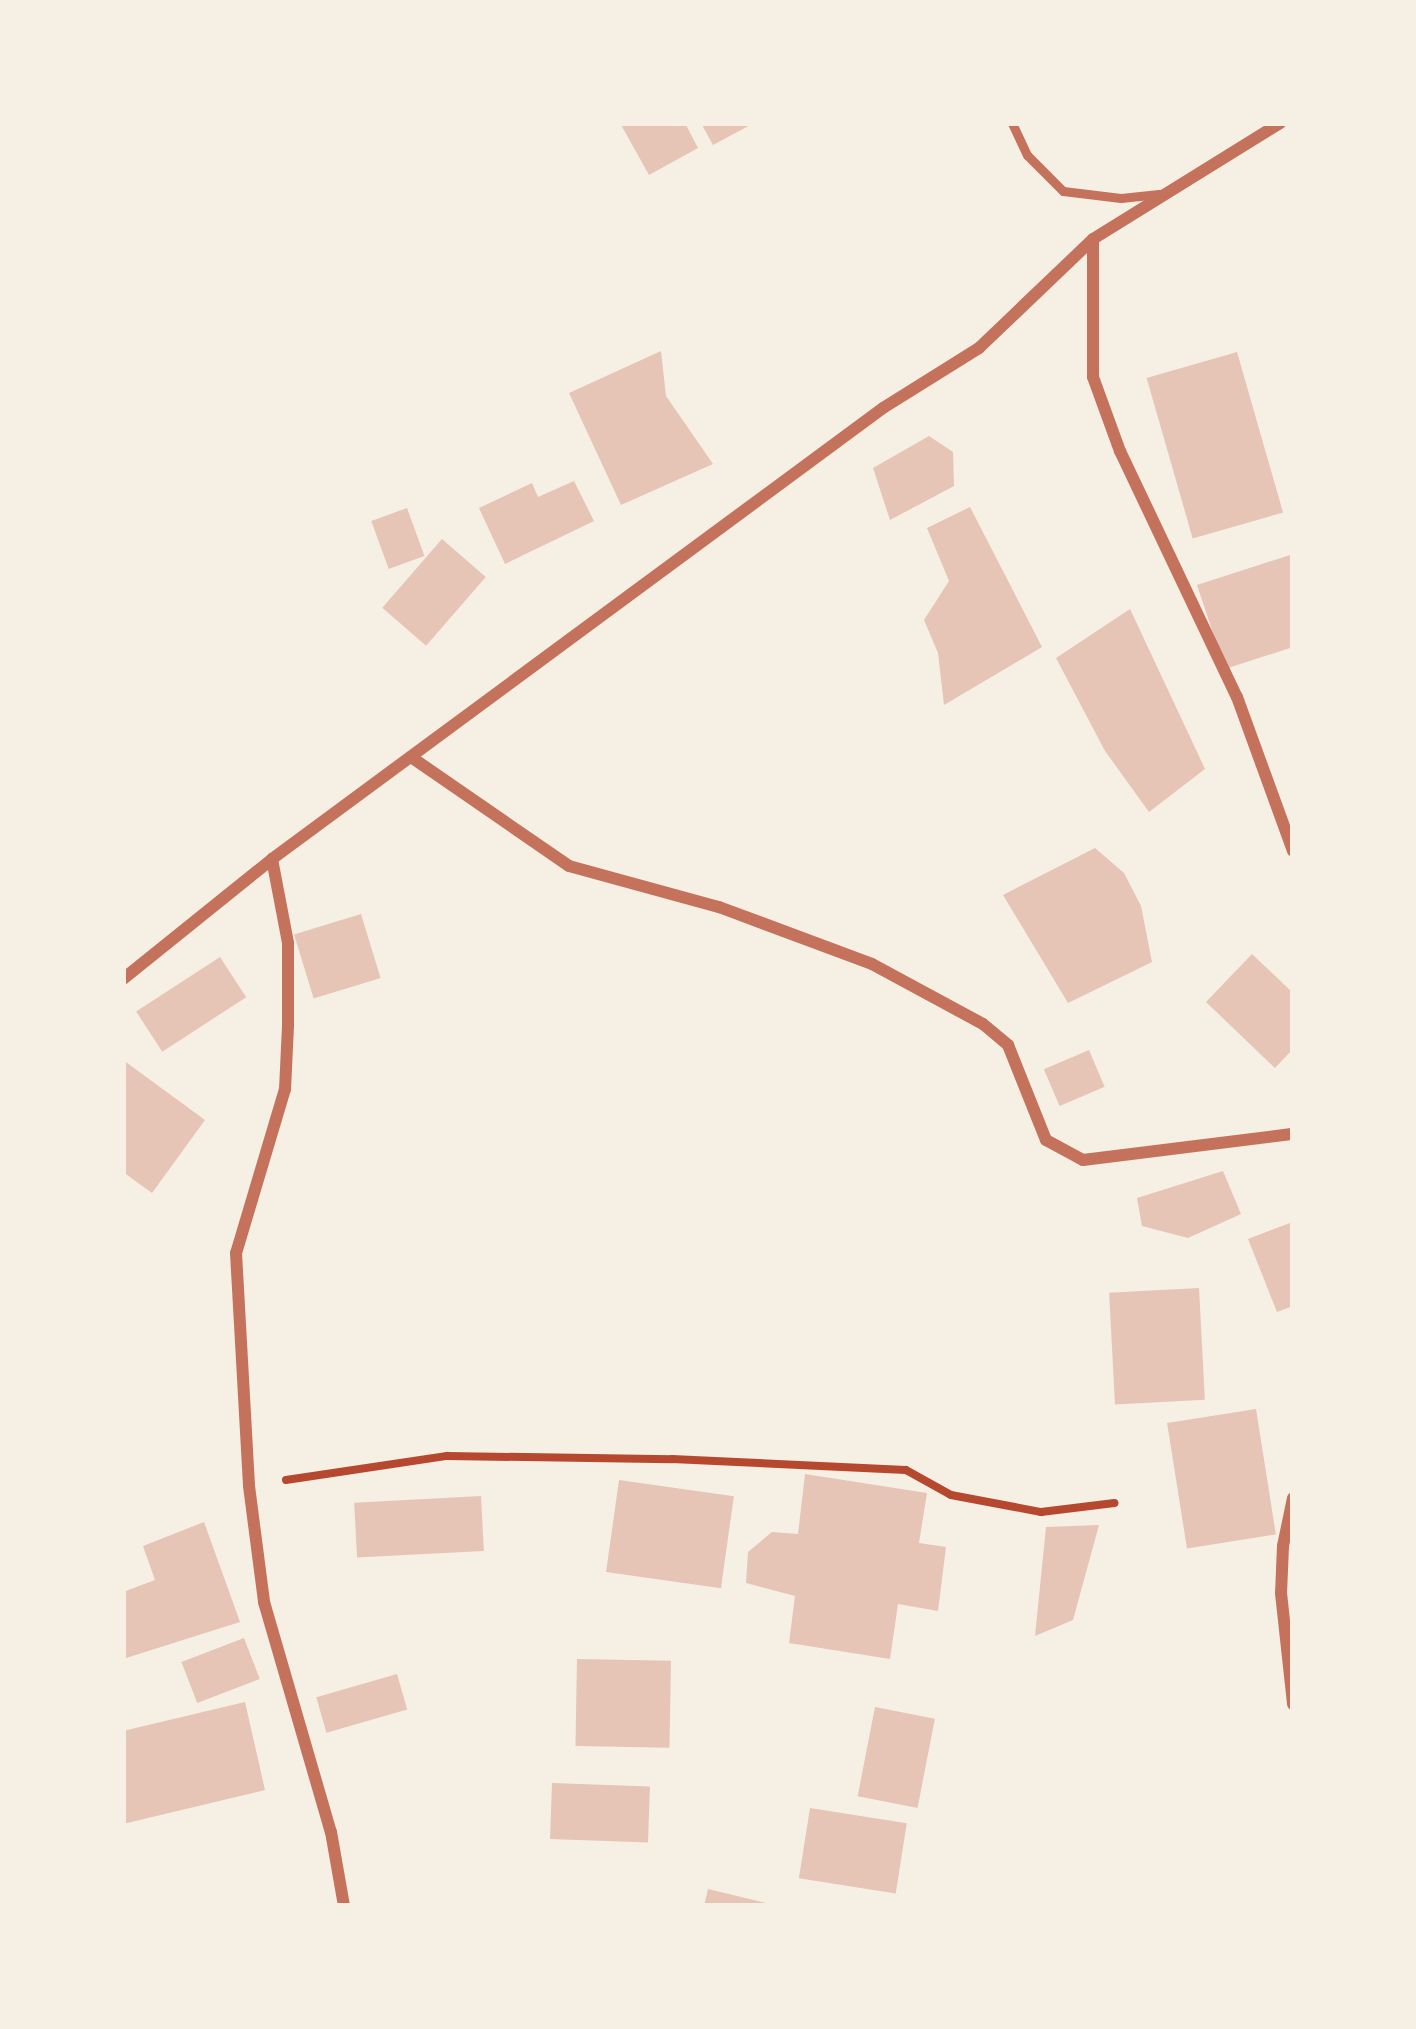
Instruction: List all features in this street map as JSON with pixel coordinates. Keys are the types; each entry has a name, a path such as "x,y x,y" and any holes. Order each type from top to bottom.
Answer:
{"street":[{"path":"123,979 272,859 884,408 980,348 1093,239 1280,123"},
{"path":"1093,239 1093,377 1120,452 1237,697 1293,851"},
{"path":"411,757 569,866 718,907 872,964 983,1024 1008,1045 1046,1140 1083,1160 1293,1134"},
{"path":"272,859 288,943 288,1026 285,1089 236,1253 249,1486 264,1602 331,1832 344,1906"},
{"path":"1293,1498 1283,1546 1281,1593 1293,1704"}],"lane":[{"path":"1012,123 1028,155 1063,191 1121,198 1159,194"}],"path":[{"path":"249,1486 447,1456 672,1459 906,1470 951,1495 1041,1512 1114,1503"}],"building":[{"path":"620,123 685,123 698,148 649,175"},
{"path":"701,123 754,123 713,145"},
{"path":"661,351 666,396 713,464 621,505 569,393"},
{"path":"1237,352 1283,513 1193,538 1147,378"},
{"path":"929,436 953,452 954,486 890,520 873,468"},
{"path":"574,481 594,521 505,564 479,508 532,483 538,497"},
{"path":"970,507 1042,647 944,705 938,653 924,620 949,581 927,528"},
{"path":"407,508 424,556 389,569 371,521"},
{"path":"442,539 486,577 426,646 382,608"},
{"path":"1293,554 1293,647 1225,669 1197,585"},
{"path":"1130,609 1205,769 1149,812 1105,751 1056,658"},
{"path":"1095,848 1124,873 1141,906 1152,962 1068,1003 1003,895"},
{"path":"361,914 381,978 314,999 294,934"},
{"path":"1252,954 1293,993 1293,1049 1275,1068 1206,1002"},
{"path":"220,957 246,997 162,1052 136,1011"},
{"path":"1089,1050 1105,1087 1060,1106 1044,1069"},
{"path":"123,1060 205,1120 152,1193 123,1172"},
{"path":"1223,1171 1241,1214 1188,1238 1142,1226 1137,1198"},
{"path":"1290,1223 1293,1306 1277,1312 1248,1239"},
{"path":"1199,1288 1205,1400 1115,1405 1109,1293"},
{"path":"1256,1409 1276,1534 1187,1549 1167,1423"},
{"path":"805,1474 927,1493 919,1543 946,1547 938,1611 898,1604 890,1659 789,1643 795,1596 746,1583 748,1552 772,1532 798,1534"},
{"path":"619,1480 734,1496 721,1588 606,1572"},
{"path":"481,1496 484,1551 357,1558 354,1503"},
{"path":"204,1522 240,1622 123,1659 123,1592 155,1580 143,1546"},
{"path":"1099,1525 1073,1620 1035,1636 1046,1527"},
{"path":"244,1638 260,1679 197,1703 181,1662"},
{"path":"577,1659 671,1661 669,1748 575,1746"},
{"path":"397,1674 407,1710 326,1733 316,1697"},
{"path":"245,1702 265,1790 123,1824 123,1731"},
{"path":"875,1707 935,1719 918,1808 858,1796"},
{"path":"552,1783 650,1786 648,1842 550,1839"},
{"path":"810,1808 907,1823 896,1893 799,1878"},
{"path":"708,1889 770,1904 770,1906 704,1906"}]}
